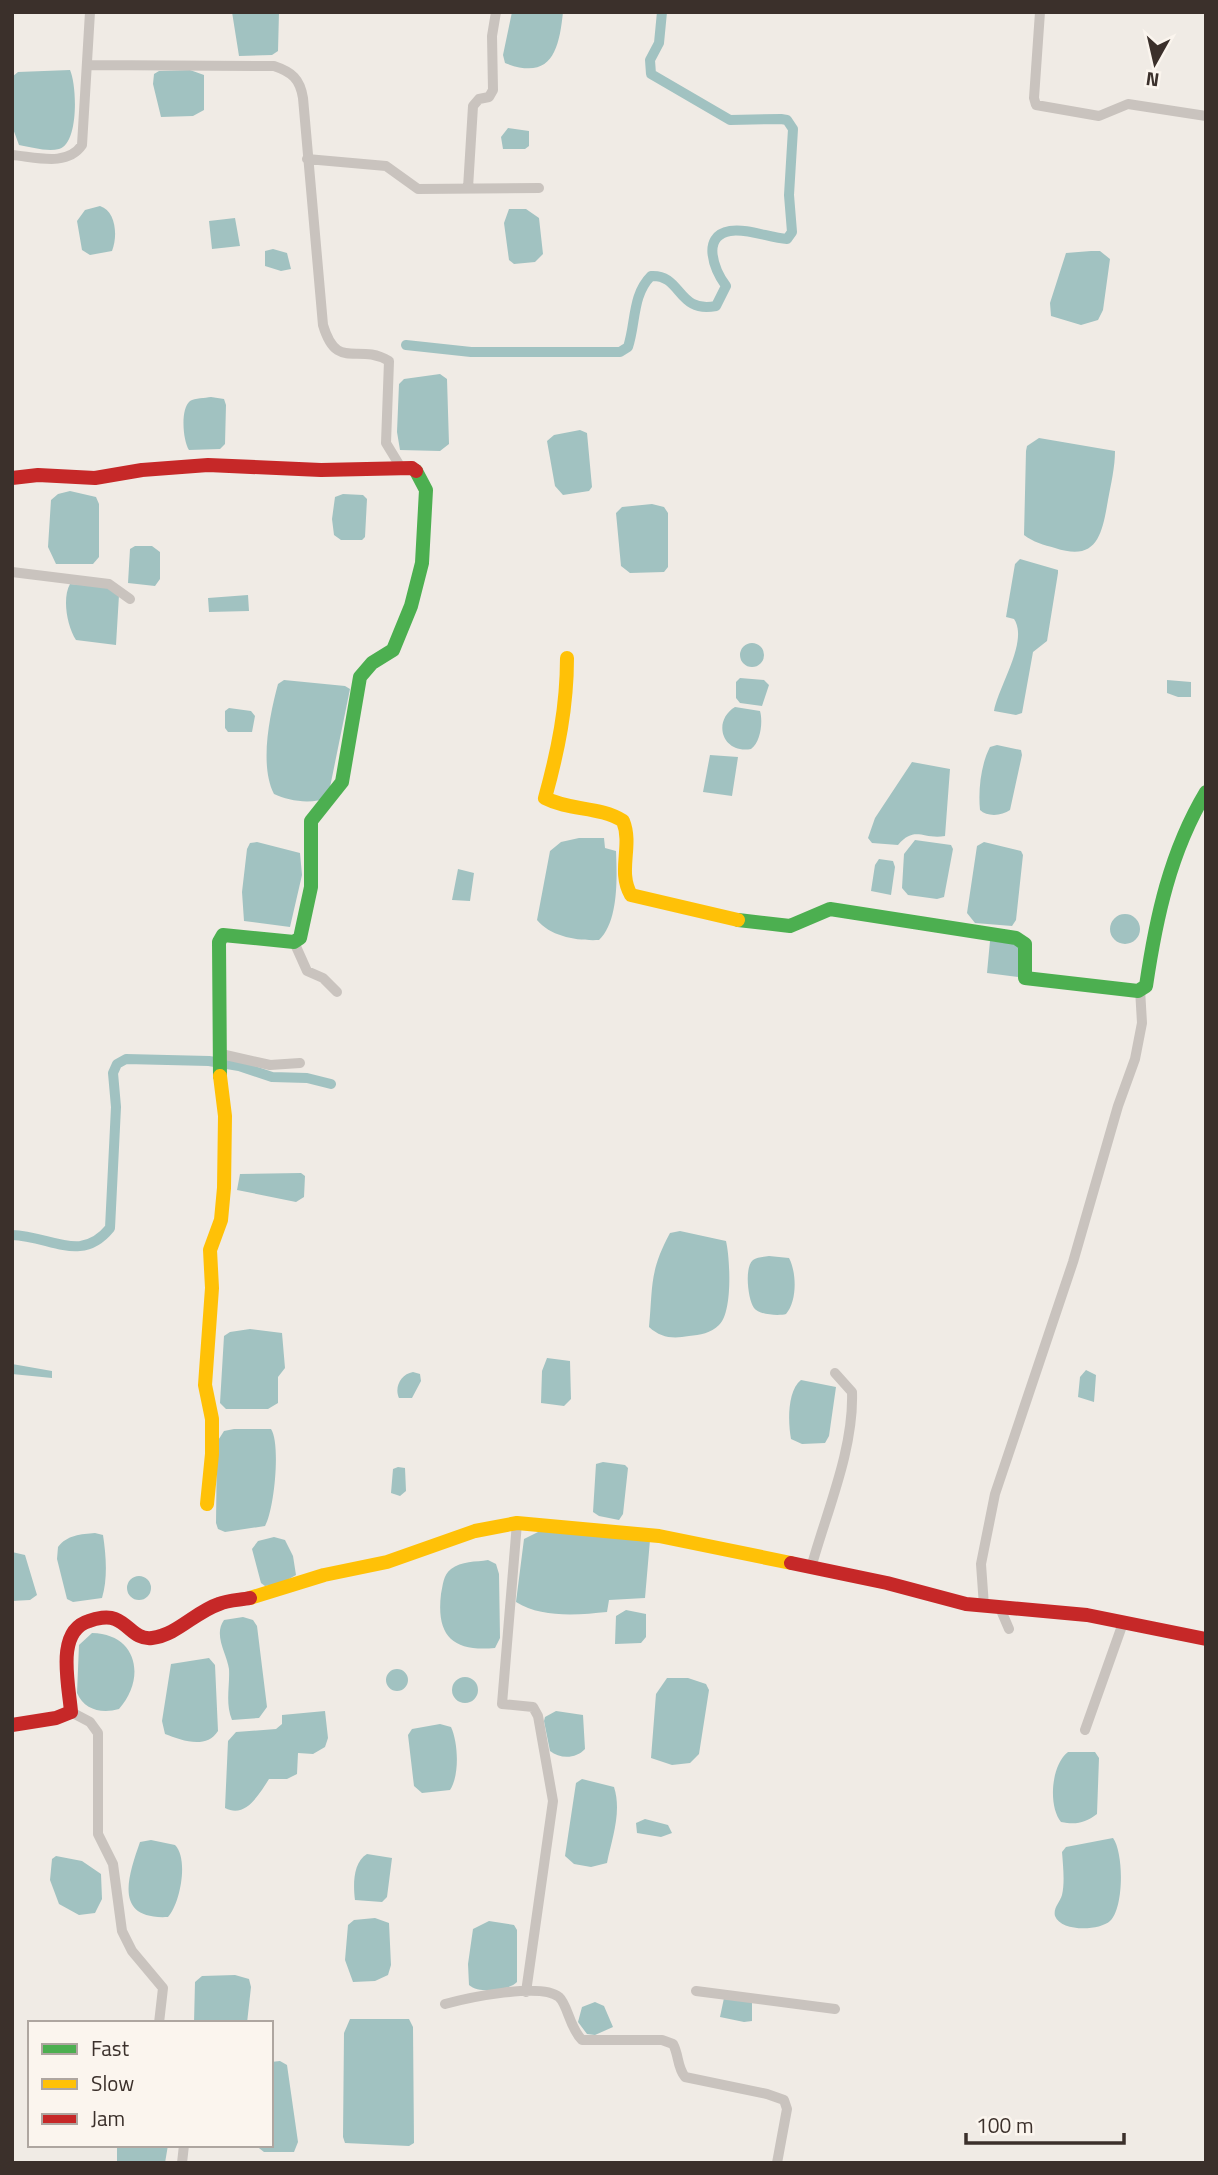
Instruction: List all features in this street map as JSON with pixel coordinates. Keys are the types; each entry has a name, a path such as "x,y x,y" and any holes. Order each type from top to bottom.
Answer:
{"street":[{"path":"12,155 46,158 75,156 82,145 86,122 90,12"},
{"path":"468,188 473,106 479,99 489,97 493,90 492,36 496,12"},
{"path":"1040,12 1034,98 1036,105 1099,116 1128,104 1206,116"},
{"path":"88,65 274,66 290,71 301,86 323,325 328,343 337,351 378,355 388,361 390,395 385,436 400,466"},
{"path":"307,159 386,166 418,189 539,188"},
{"path":"12,478 38,475 95,478 142,470 208,465 321,470 400,466 412,468 420,475 426,490 422,563 411,607 393,650 372,663 360,677 344,771 336,796 315,813 311,821 311,887 306,921 300,938 295,942 223,935 219,942 220,1072 225,1116 224,1188 221,1220 210,1250 212,1288 205,1385 212,1419 212,1454 207,1504"},
{"path":"12,572 109,584 130,599"},
{"path":"567,658 567,697 561,740 545,798 557,806 606,813 623,821 627,835 626,882 631,895 778,926 789,926 818,911 830,909 1016,938 1025,944 1025,978 1140,989 1146,986 1169,878 1184,833 1206,792"},
{"path":"295,942 307,971 323,978 337,992"},
{"path":"984,1606 981,1564 995,1494 1073,1262 1118,1105 1135,1059 1142,1023 1140,989"},
{"path":"221,1055 270,1065 300,1063"},
{"path":"811,1568 844,1452 850,1415 852,1392 835,1373"},
{"path":"517,1523 502,1704 533,1707 538,1716 553,1801 526,1992"},
{"path":"71,1712 67,1649 71,1633 81,1623 97,1618 115,1619 141,1638 153,1639 167,1634 218,1604 271,1594 324,1575 387,1562 475,1531 517,1523 659,1536 984,1606 1063,1612 1206,1639"},
{"path":"1000,1608 1010,1629"},
{"path":"1085,1730 1123,1623"},
{"path":"12,1725 56,1718 71,1712 90,1721 98,1733 98,1834 113,1864 122,1931 132,1951 163,1987 159,2021"},
{"path":"696,1991 835,2009"},
{"path":"445,2004 483,1995 526,1992 558,1995 563,2001 573,2032 582,2040 662,2040 673,2044 680,2055 680,2071 685,2077 784,2100 787,2109 777,2163"}],"water":[{"path":"232,12 279,12 278,51 272,55 239,56"},
{"path":"512,12 563,12 555,50 543,65 521,68 505,63 503,55"},
{"path":"70,70 75,113 66,145 49,150 19,145 12,126 12,77 18,72"},
{"path":"190,70 204,75 204,110 193,116 161,117 153,84 154,74 159,71"},
{"path":"508,128 529,131 529,146 525,149 503,149 501,137"},
{"path":"100,206 112,218 114,245 112,251 90,255 82,250 77,221 85,210"},
{"path":"509,209 526,209 539,218 543,254 535,262 514,264 509,260 504,223"},
{"path":"235,218 240,246 212,249 209,221"},
{"path":"273,249 287,253 291,269 281,271 265,266 265,251"},
{"path":"1100,251 1110,259 1103,310 1098,320 1081,325 1051,316 1050,303 1066,253"},
{"path":"440,374 447,379 449,444 440,451 400,450 397,432 399,384 404,379"},
{"path":"211,397 224,399 226,405 225,444 220,449 189,450 183,425 187,405 192,400"},
{"path":"580,430 587,433 592,487 589,491 563,495 555,486 547,441 554,435"},
{"path":"1039,438 1115,451 1103,524 1100,534 1089,548 1069,551 1039,543 1024,535 1026,451 1027,446"},
{"path":"70,491 96,497 99,504 99,557 93,564 56,564 48,547 51,500 58,494"},
{"path":"343,494 363,495 367,499 365,537 362,540 341,540 334,535 332,519 335,497"},
{"path":"652,504 664,507 668,513 668,567 664,572 630,573 621,566 616,513 622,507"},
{"path":"135,546 152,546 160,552 160,579 155,586 128,583 130,549"},
{"path":"1020,559 1058,570 1058,573 1047,641 1033,652 1022,713 1016,715 994,711 1018,639 1018,628 1014,619 1006,617 1015,564"},
{"path":"70,584 109,587 119,595 116,645 76,640 67,612 66,597"},
{"path":"248,595 249,611 209,612 208,598"},
{"path":"752,643 763,650 764,655 757,666 752,667 741,660 740,655 747,644"},
{"path":"740,678 764,680 769,685 762,706 740,703 736,698 736,682"},
{"path":"284,680 345,686 350,689 328,797 301,801 274,794 267,769 267,739 278,684"},
{"path":"1167,680 1191,682 1191,697 1178,697 1167,693"},
{"path":"735,707 760,711 760,731 757,742 751,749 733,747 724,735 724,720"},
{"path":"229,708 251,711 255,716 252,732 228,732 225,728 225,711"},
{"path":"997,745 1021,750 1022,755 1010,810 1003,814 990,815 980,810 980,786 987,754 990,747"},
{"path":"710,755 738,757 732,796 703,792"},
{"path":"912,762 950,769 945,836 915,834 898,845 872,843 868,838 875,818"},
{"path":"579,838 604,838 605,848 616,851 613,910 606,932 599,940 565,937 537,920 550,851 561,842"},
{"path":"915,840 951,845 953,849 944,897 937,899 908,895 902,888 904,854"},
{"path":"257,842 300,853 302,875 290,927 244,921 242,892 247,849 250,843"},
{"path":"984,842 1021,851 1023,855 1016,920 1012,926 975,923 967,913 977,846"},
{"path":"879,859 893,861 895,867 891,895 871,891 875,865"},
{"path":"458,869 474,873 470,901 452,900"},
{"path":"1125,914 1136,918 1140,929 1136,940 1125,944 1114,940 1110,929 1114,918"},
{"path":"990,941 1013,942 1019,948 1019,977 987,973"},
{"path":"301,1173 305,1176 304,1197 296,1202 237,1190 240,1174"},
{"path":"680,1231 726,1241 729,1259 728,1297 727,1309 716,1328 701,1334 672,1337 649,1327 653,1279 658,1258 670,1233"},
{"path":"769,1256 789,1258 792,1264 794,1295 786,1314 760,1312 754,1308 750,1298 750,1264 755,1259"},
{"path":"250,1329 282,1333 285,1368 278,1377 278,1403 268,1409 226,1409 220,1403 224,1336 230,1332"},
{"path":"547,1358 570,1361 571,1399 564,1406 541,1403 542,1371"},
{"path":"12,1364 52,1371 52,1378 12,1374"},
{"path":"1086,1370 1096,1375 1094,1402 1078,1397 1080,1377"},
{"path":"413,1372 420,1374 421,1381 412,1398 399,1398 397,1390 400,1382 405,1375"},
{"path":"801,1380 836,1387 829,1436 825,1443 802,1444 791,1439 791,1399"},
{"path":"271,1429 276,1448 275,1478 265,1526 225,1532 218,1529 216,1523 217,1442 224,1431"},
{"path":"603,1462 625,1465 628,1468 623,1514 619,1520 593,1512 596,1464"},
{"path":"405,1468 406,1491 400,1496 391,1493 393,1469"},
{"path":"540,1531 650,1540 645,1598 609,1600 607,1612 572,1614 537,1611 516,1602 524,1539"},
{"path":"95,1533 103,1535 105,1550 106,1575 102,1598 73,1602 67,1599 57,1559 58,1547 70,1538"},
{"path":"274,1537 285,1540 293,1556 296,1575 282,1583 265,1586 261,1583 252,1549 258,1541"},
{"path":"12,1552 25,1555 37,1595 30,1600 12,1601"},
{"path":"488,1560 496,1564 499,1574 500,1638 495,1648 480,1649 458,1644 445,1631 441,1621 441,1594 446,1574 455,1566"},
{"path":"139,1576 148,1579 151,1588 148,1597 139,1600 130,1597 127,1588 130,1579"},
{"path":"626,1610 646,1614 646,1637 641,1643 615,1644 616,1616"},
{"path":"243,1617 253,1620 257,1626 267,1707 259,1718 232,1720 228,1701 229,1669 220,1632 224,1620"},
{"path":"92,1633 107,1635 119,1641 133,1660 133,1685 119,1709 94,1709 84,1703 77,1693 79,1645"},
{"path":"209,1658 215,1665 218,1731 213,1737 200,1742 186,1741 165,1734 162,1721 171,1664"},
{"path":"393,1669 401,1669 408,1676 408,1684 401,1691 393,1691 386,1684 386,1676"},
{"path":"465,1677 474,1681 478,1690 474,1699 465,1703 456,1699 452,1690 456,1681"},
{"path":"667,1678 688,1678 706,1684 709,1690 699,1754 690,1763 672,1765 651,1758 656,1694"},
{"path":"325,1711 328,1738 325,1747 313,1754 298,1753 297,1774 287,1779 269,1779 246,1808 233,1811 225,1808 228,1741 236,1732 276,1729 282,1724 282,1715"},
{"path":"556,1711 583,1715 585,1749 577,1755 563,1757 550,1751 544,1721 545,1717"},
{"path":"440,1724 451,1727 453,1733 457,1758 453,1784 450,1790 422,1793 414,1786 408,1735 412,1729"},
{"path":"1068,1752 1095,1752 1099,1758 1097,1814 1076,1823 1061,1822 1054,1806 1055,1776 1062,1758"},
{"path":"582,1779 614,1787 616,1796 615,1825 607,1863 591,1867 574,1864 565,1856 576,1783"},
{"path":"645,1819 668,1825 672,1833 661,1837 637,1833 636,1823"},
{"path":"1113,1838 1121,1867 1120,1893 1115,1914 1110,1921 1098,1927 1065,1925 1055,1916 1063,1890 1062,1852 1066,1847"},
{"path":"151,1840 175,1845 182,1860 179,1892 168,1917 139,1912 129,1895 131,1870 140,1842"},
{"path":"367,1854 392,1858 387,1897 382,1902 355,1900 354,1881 357,1868"},
{"path":"56,1856 82,1861 101,1874 102,1899 95,1913 79,1915 59,1904 50,1880 52,1859"},
{"path":"375,1918 389,1923 391,1965 388,1975 375,1981 353,1982 345,1960 348,1925 354,1920"},
{"path":"489,1921 514,1925 517,1930 517,1982 507,1988 479,1990 469,1985 468,1964 473,1929"},
{"path":"235,1975 249,1979 251,1987 247,2021 194,2021 195,1982 202,1976"},
{"path":"724,1998 752,2002 752,2021 720,2017"},
{"path":"595,2002 604,2006 613,2027 595,2035 587,2034 578,2022 582,2007"},
{"path":"350,2019 409,2019 413,2027 414,2143 409,2146 345,2143 344,2033"},
{"path":"280,2061 287,2065 298,2142 294,2152 264,2152 258,2147 273,2147 273,2062"},
{"path":"117,2147 168,2147 165,2163 117,2163"}],"waterway":[{"path":"406,345 471,352 620,352 628,347 637,300 651,276 669,281 694,304 703,307 716,306 726,286 713,255 715,240 721,234 744,231 787,239 792,232 789,195 793,129 787,120 781,119 730,120 651,74 650,60 659,43 662,12"},
{"path":"12,1235 77,1246 99,1239 110,1228 116,1107 113,1073 117,1064 126,1059 209,1061 239,1066 272,1077 307,1078 331,1084"}],"traffic: fast":[{"path":"220,1076 219,942 223,935 294,942 300,938 311,887 311,821 342,782 360,677 372,663 393,650 411,606 422,563 426,490 416,471"},
{"path":"738,920 790,926 830,909 1016,938 1025,944 1025,978 1138,991 1146,986 1160,911 1174,862 1193,815 1206,792"}],"traffic: slow":[{"path":"567,658 561,729 545,798 564,805 604,813 623,821 626,830 625,877 631,895 738,920"},
{"path":"207,1504 212,1454 212,1419 205,1385 212,1288 210,1250 221,1220 224,1188 225,1116 220,1076"},
{"path":"250,1598 324,1575 387,1562 475,1531 517,1523 659,1536 791,1563"}],"traffic: jam":[{"path":"12,478 38,475 95,478 142,470 208,465 321,470 412,468 416,471"},
{"path":"791,1563 887,1583 966,1604 1087,1615 1206,1639"},
{"path":"12,1725 56,1718 71,1712 66,1660 68,1647 78,1627 89,1621 112,1618 141,1637 152,1638 170,1633 219,1604 250,1598"}]}
